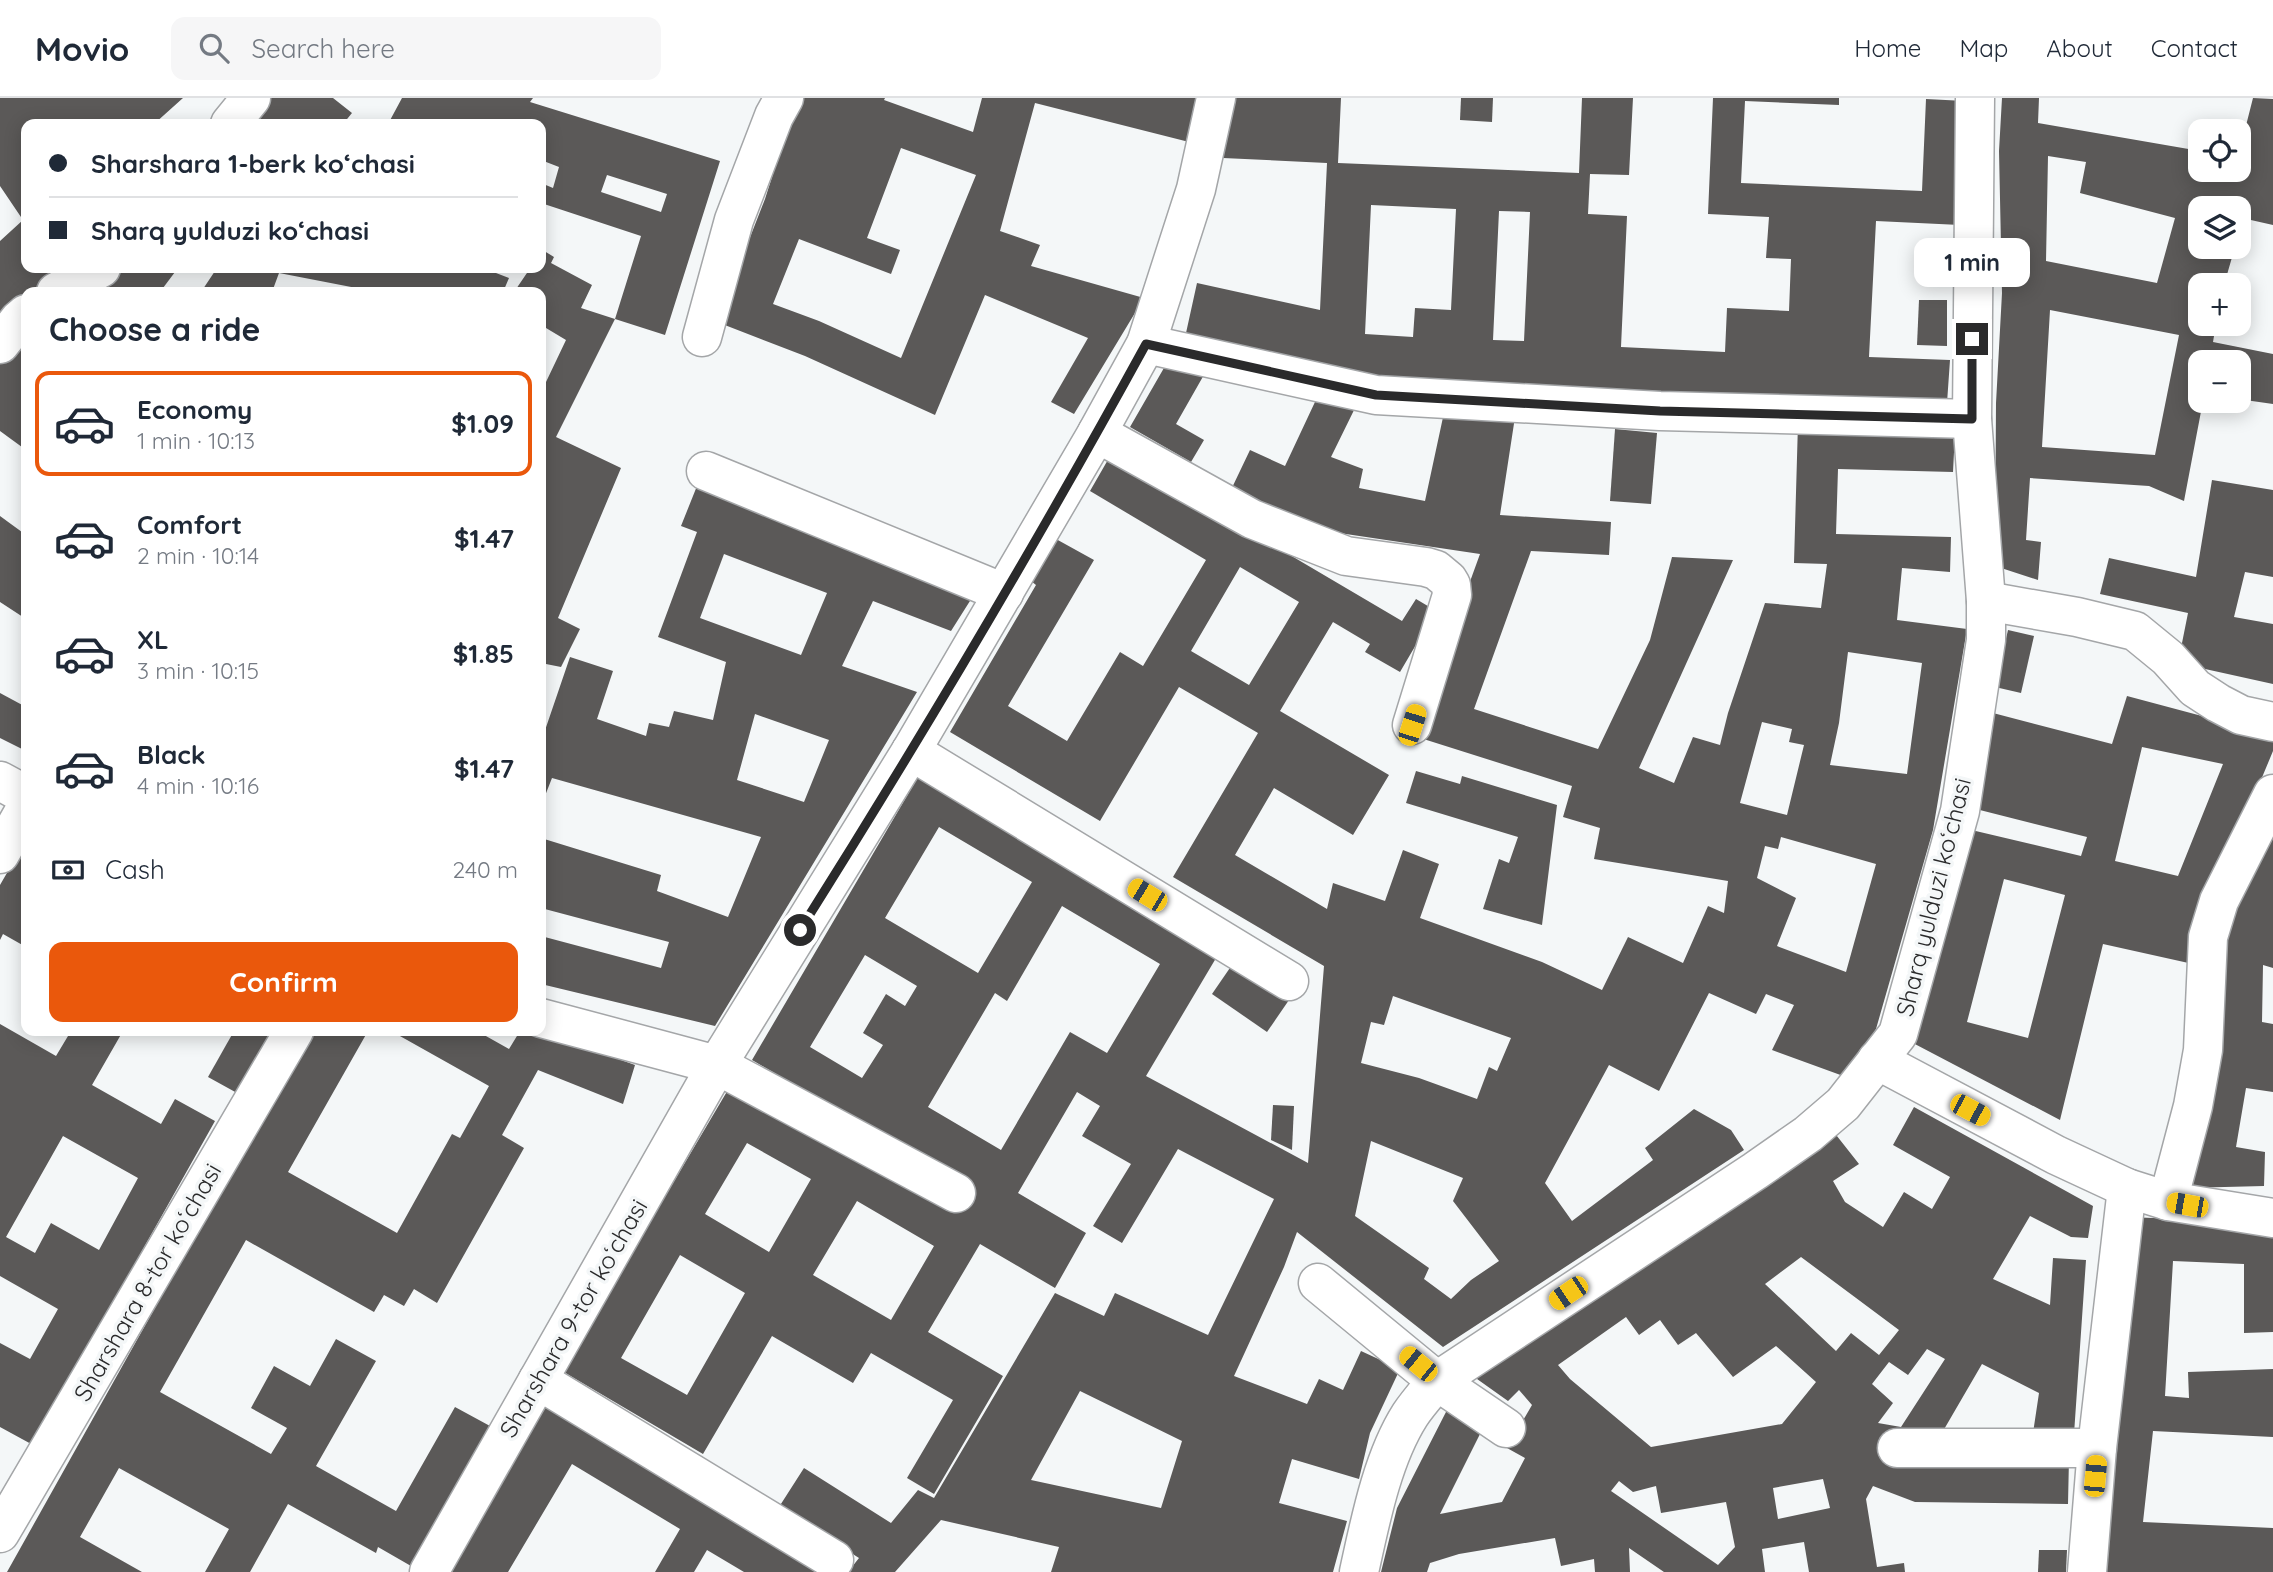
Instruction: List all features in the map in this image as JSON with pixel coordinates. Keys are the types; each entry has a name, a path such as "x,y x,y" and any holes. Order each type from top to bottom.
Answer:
{"street":[{"path":"234,119 251,98"},
{"path":"702,337 734,220 774,116 784,98"},
{"name":"Sharshara 9-tor koʻchasi","path":"429,1572 717,1065 911,751 1146,344 1196,189 1216,98"},
{"name":"Sharq yulduzi koʻchasi","path":"1359,1572 1394,1449 1410,1416 1437,1381 1808,1134 1843,1104 1898,1034 1960,811 1986,640 1986,601 1972,419 1975,98"},
{"path":"65,287 92,273"},
{"path":"0,344 21,318"},
{"path":"1146,344 1376,395 1660,411 1972,419"},
{"path":"1097,433 1252,519 1346,556 1426,567 1443,574 1451,585 1452,595 1412,725"},
{"path":"705,471 1004,593"},
{"path":"1986,601 2077,617 2135,631 2168,658 2195,688 2241,715 2273,722"},
{"path":"911,751 1289,981"},
{"path":"0,781 21,792"},
{"path":"2168,1201 2193,1107 2203,1050 2208,937 2219,901 2273,794"},
{"path":"0,854 21,817"},
{"path":"546,1019 717,1065 956,1193"},
{"name":"Sharshara 8-tor koʻchasi","path":"0,1533 291,1036"},
{"path":"1877,1060 2056,1155 2127,1188 2168,1201 2273,1218"},
{"path":"2087,1572 2097,1448 2127,1188"},
{"path":"1318,1283 1437,1381 1506,1428"},
{"path":"538,1380 834,1560"},
{"path":"1897,1448 2097,1448"}],"building":[{"path":"0,98 183,98 160,119 21,119 21,217 0,186"},
{"path":"266,98 333,98 352,113 347,119 247,119"},
{"path":"402,98 533,98 530,102 720,161 665,335 615,319 641,236 546,205 546,185 553,188 559,167 546,162 546,119 391,119","holes":["607,175 667,194 661,212 601,192"]},
{"path":"800,98 885,98 884,100 973,132 982,98 1198,98 1189,142 1035,103 1000,231 1040,245 1031,266 1144,298 1074,414 1051,402 1088,338 985,295 935,415 805,356 717,322 765,199 794,108","holes":["901,148 976,175 901,358 819,321 773,304 799,239 891,274 900,250 867,238"]},
{"path":"1226,98 1341,98 1338,163 1579,173 1582,98 1633,98 1629,175 1590,174 1588,214 1627,216 1621,347 1725,352 1727,308 1789,311 1791,259 1766,258 1769,217 1708,214 1713,98 1839,98 1839,105 1745,101 1741,183 1922,191 1926,99 1965,101 1960,225 1876,221 1869,357 1950,360 1947,403 1317,377 1318,362 1186,333 1197,283 1320,310 1327,163 1223,158","holes":["1371,205 1456,209 1451,310 1415,308 1413,337 1365,334","1499,211 1530,212 1524,341 1493,340"]},
{"path":"1461,98 1493,98 1492,122 1460,120"},
{"path":"2002,98 2039,98 2038,123 2188,149 2188,182 2251,182 2251,119 2248,119 2253,98 2273,99 2273,225 2251,220 2251,196 2188,196 2188,259 2232,259 2227,273 2188,273 2188,336 2214,336 2213,342 2273,354 2273,404 2251,401 2251,350 2188,350 2188,413 2201,413 2184,501 2149,486 2030,478 2026,540 2041,542 2038,580 1995,566 1996,403 2002,293 1999,151","holes":["2048,156 2086,162 2080,193 2175,218 2157,283 2046,261","2050,310 2179,335 2155,455 2042,447"]},
{"path":"21,222 21,273 53,273 37,287 21,287 21,302 0,325 0,241"},
{"path":"546,252 554,257 551,263 592,285 581,308 615,319 556,437 621,468 558,618 580,629 561,667 546,664 546,382 566,340 546,328 546,287 517,287 527,273 546,273"},
{"path":"108,273 174,273 164,287 83,287"},
{"path":"214,273 279,273 274,287 204,287"},
{"path":"279,273 496,273 509,278 505,287 351,287"},
{"path":"1919,300 1947,300 1947,346 1917,345"},
{"path":"21,337 21,446 0,431 0,361"},
{"path":"1172,354 1205,373 1176,424 1204,440 1191,462 1130,427"},
{"path":"1322,387 1357,404 1331,457 1363,469 1359,488 1425,501 1445,408 1515,417 1500,515 1611,522 1609,555 1531,551 1474,709 1598,749 1650,640 1672,557 1733,560 1639,768 1674,783 1693,737 1720,745 1765,603 1821,608 1827,564 1794,563 1798,423 1955,432 1953,472 1838,469 1836,534 1951,537 1950,572 1902,568 1897,620 1967,629 1933,830 1876,1029 1846,1077 1772,1050 1794,1005 1766,994 1756,1014 1709,993 1659,1091 1609,1065 1545,1183 1572,1221 1653,1160 1645,1148 1694,1109 1731,1130 1744,1150 1443,1347 1297,1232 1284,1267 1234,1376 1307,1404 1319,1379 1343,1390 1361,1351 1400,1369 1370,1433 1359,1479 1292,1459 1279,1503 1347,1521 1333,1572 1051,1572 1059,1547 941,1520 895,1572 848,1572 859,1558 779,1507 804,1468 891,1523 918,1490 934,1498 1055,1293 1104,1316 1115,1293 1208,1335 1274,1199 1178,1149 1122,1243 1093,1226 1131,1164 1082,1136 1100,1106 1077,1092 1018,1193 1086,1233 1055,1288 980,1244 928,1332 1003,1376 934,1494 907,1478 953,1400 871,1353 853,1383 772,1336 703,1454 562,1371 732,1083 954,1212 969,1187 752,1060 921,772 1222,948 1146,1076 1308,1163 1324,966 1173,877 1258,733 1179,687 1100,821 950,732 1036,585 1031,581 1056,539 1094,560 1008,706 1067,741 1120,652 1143,666 1206,560 1090,491 1113,451 1402,621 1416,599 1443,615 1417,643 1400,672 1365,652 1370,644 1333,622 1280,711 1389,775 1353,835 1274,788 1235,855 1327,909 1333,883 1385,901 1403,850 1439,864 1420,918 1542,962 1602,990 1628,937 1683,963 1708,906 1724,913 1728,881 1594,859 1600,828 1563,817 1572,786 1414,736 1480,554 1299,527 1229,494 1250,450 1285,466","holes":["1240,567 1299,602 1249,685 1191,651","1848,652 1922,663 1907,774 1830,765 1839,723","1762,722 1792,729 1789,742 1804,745 1787,815 1740,803","939,827 1032,882 978,973 885,918","1781,837 1876,864 1846,972 1777,946 1796,898 1757,878 1765,846 1778,849","1062,906 1160,964 1107,1053 1070,1032 1001,1150 928,1107 995,993 1007,1001","865,955 917,986 905,1006 886,994 863,1033 883,1045 862,1078 810,1047","1393,996 1511,1038 1497,1071 1489,1067 1477,1099 1419,1078 1361,1063 1371,1022 1384,1025","1371,1141 1463,1178 1453,1201 1499,1261 1471,1280 1451,1299 1424,1279 1429,1268 1355,1216","747,1143 811,1179 769,1252 705,1214","857,1201 934,1246 891,1320 813,1275","680,1255 745,1293 687,1395 621,1358","1080,1391 1182,1441 1161,1508 1031,1480"]},
{"path":"1615,429 1657,433 1651,504 1610,501"},
{"path":"2212,480 2273,490 2273,577 2245,572 2234,617 2273,624 2273,684 2178,663 2188,613 2100,594 2109,558 2196,577"},
{"path":"697,486 975,593 951,631 873,601 842,666 917,692 715,1026 546,985 546,937 661,968 669,942 546,909 546,840 661,875 657,891 728,917 761,837 552,778 546,793 546,727 570,657 613,671 597,719 646,736 649,723 669,727 674,711 713,720 726,662 658,637 697,532 681,526","holes":["724,554 827,593 801,655 700,618","755,714 829,740 804,802 737,780"]},
{"path":"0,516 21,531 21,616 0,602"},
{"path":"2008,630 2034,636 2021,693 1995,687"},
{"path":"0,693 21,704 21,748 0,738"},
{"path":"2127,696 2273,735 2273,751 2204,917 2193,964 2103,944 2060,1120 1911,1042 1963,828 2081,856 2087,837 1968,807 1993,713 2112,744","holes":["2142,747 2223,764 2178,876 2115,861","2004,879 2065,895 2028,1038 1967,1022"]},
{"path":"1416,771 1460,784 1462,776 1557,805 1542,925 1483,909 1499,859 1509,863 1518,837 1406,803"},
{"path":"2273,819 2273,968 2263,965 2262,1022 2273,1024 2273,1092 2246,1088 2236,1147 2265,1152 2264,1186 2185,1188 2224,907"},
{"path":"21,849 21,944 3,934 0,940 0,885"},
{"path":"1234,962 1289,1000 1267,1032 1212,994"},
{"path":"0,1024 56,1056 68,1036 120,1036 92,1085 161,1124 175,1099 215,1121 33,1445 0,1427 0,1343 30,1359 58,1309 0,1276","holes":["63,1136 138,1178 99,1250 51,1223 35,1253 6,1237"]},
{"path":"546,1033 635,1065 623,1104 538,1070 502,1135 524,1148 437,1303 414,1289 404,1306 384,1295 374,1312 246,1240 160,1392 271,1454 287,1428 251,1408 274,1366 310,1386 336,1339 376,1361 316,1466 396,1511 455,1407 490,1426 411,1566 378,1547 376,1553 288,1504 250,1572 205,1572 229,1529 119,1468 80,1537 142,1572 7,1572 307,1036 365,1036 288,1172 397,1233 452,1134 460,1138 489,1086 400,1036 486,1036 509,1049 517,1036 546,1036"},
{"path":"231,1036 269,1036 237,1093 208,1077"},
{"path":"1273,1105 1294,1106 1292,1150 1271,1140"},
{"path":"1914,1107 2093,1206 2088,1238 2071,1237 2030,1216 1993,1279 2050,1305 2053,1258 2086,1260 2074,1434 2033,1433 2039,1393 1982,1364 1939,1438 2069,1458 2068,1504 1915,1502 1873,1486 1866,1499 1877,1567 1904,1563 1905,1572 1809,1572 1804,1542 1762,1549 1765,1572 1664,1572 1629,1548 1630,1572 1595,1572 1594,1559 1561,1566 1555,1538 1459,1554 1430,1563 1427,1572 1381,1572 1397,1508 1447,1410 1483,1428 1440,1514 1502,1502 1525,1458 1507,1448 1532,1405 1519,1390 1508,1401 1470,1374 1833,1131 1859,1164 1833,1181 1845,1202 1883,1227 1904,1192 1932,1209 1950,1177 1893,1145","holes":["1801,1257 1899,1330 1879,1355 1851,1333 1836,1351 1765,1284","1626,1317 1639,1335 1660,1320 1678,1345 1696,1333 1733,1377 1776,1346 1816,1382 1782,1424 1651,1447 1570,1379 1558,1365","1927,1349 1945,1359 1901,1427 1878,1423 1893,1403 1872,1384 1889,1362 1908,1375","1823,1479 1830,1508 1778,1519 1773,1488","1619,1481 1633,1492 1656,1486 1661,1513 1726,1502 1735,1547 1718,1565 1611,1491"]},
{"path":"2129,1217 2273,1223 2273,1332 2244,1333 2244,1264 2173,1261 2165,1396 2189,1398 2188,1372 2273,1369 2273,1437 2153,1431 2143,1522 2273,1528 2273,1572 2100,1572"},
{"path":"548,1403 829,1572 744,1572 707,1550 694,1572 655,1572 680,1529 572,1464 508,1572 449,1572"},
{"path":"2039,1550 2067,1550 2066,1572 2038,1572"}],"route":[{"path":"800,930 911,751 1146,344 1376,395 1660,411 1972,419 1972,339"}]}
